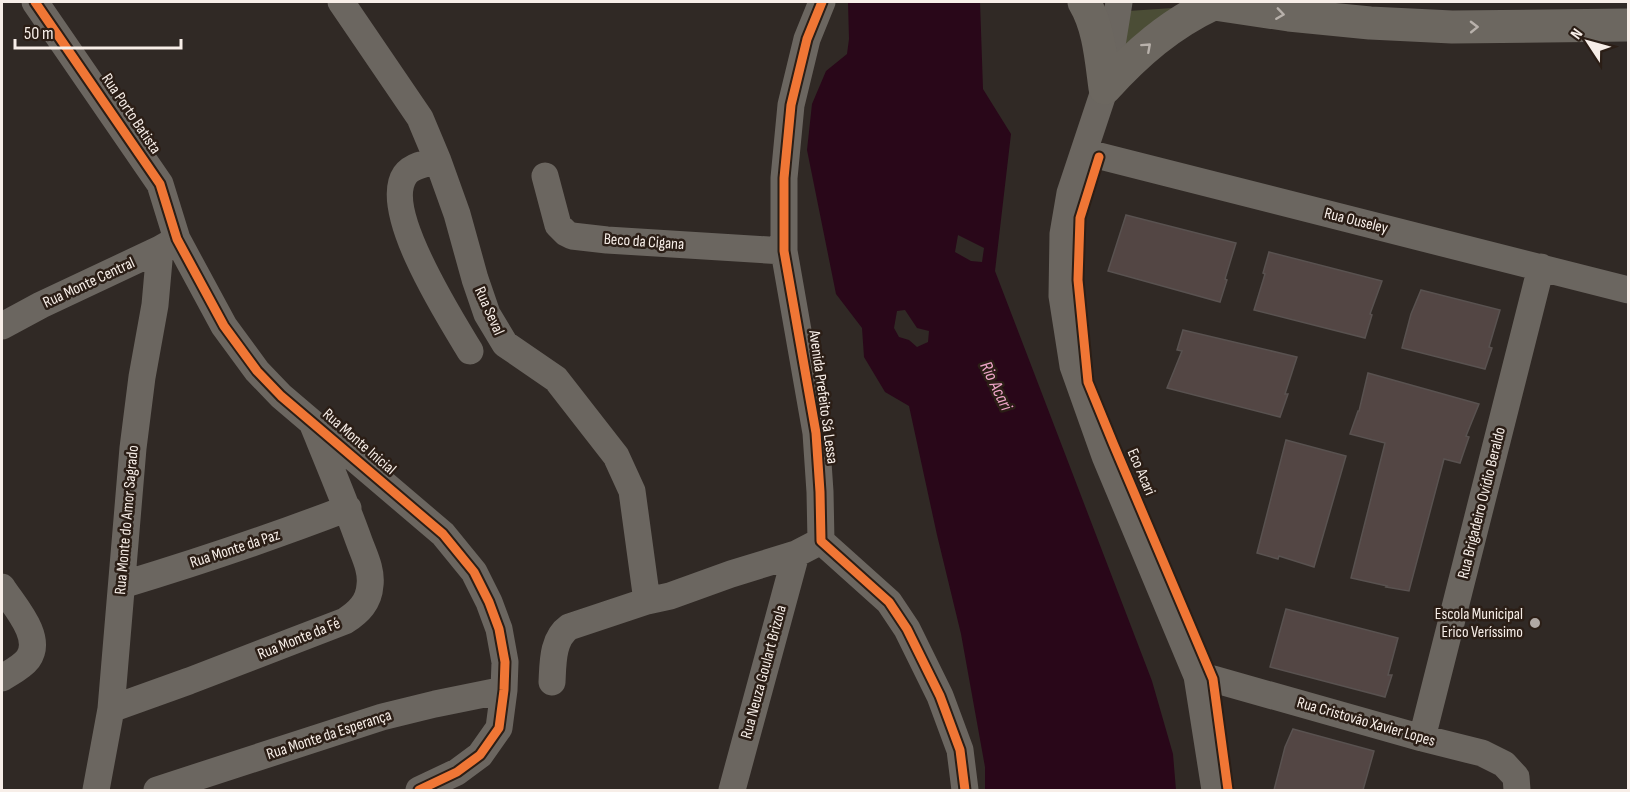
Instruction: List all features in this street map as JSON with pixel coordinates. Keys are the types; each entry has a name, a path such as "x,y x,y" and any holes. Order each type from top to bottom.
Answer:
{"main road":[{"path":"1084,2 1095,29 1105,88"},
{"path":"1105,88 1120,71 1160,35 1207,3 1289,15 1370,23 1452,27 1629,25"}],"street":[{"name":"Rua Porto Batista","path":"35,2 160,184"},
{"name":"Rua Seval","path":"341,2 420,118 457,214 487,314 505,344 556,379 616,456 632,491 646,601"},
{"name":"Avenida Prefeito Sá Lessa","path":"820,541 820,492 816,433 784,251 783,178 791,105 807,39 822,2"},
{"path":"1119,2 1105,88 1070,193 1063,234 1062,296 1073,366 1105,456 1197,676 1215,790"},
{"name":"Rua Ouseley","path":"1084,152 1629,290"},
{"path":"438,161 409,171 404,177 399,200 403,220 431,286 470,351"},
{"name":"Beco da Cigana","path":"545,176 558,225 572,236 784,251"},
{"name":"Rua Monte Inicial","path":"160,184 169,244 257,371 281,396 443,534 474,572 489,602 499,629 505,662 499,728 480,755 457,772 419,790"},
{"name":"Rua Monte Central","path":"2,326 169,244"},
{"name":"Rua Monte do Amor Sagrado","path":"96,790 111,708 142,377 169,244"},
{"name":"Rua Brigadeiro Ovídio Beraldo","path":"1422,738 1541,267"},
{"name":"Rua Monte da Fé","path":"111,708 290,644 345,621 356,614 367,601 371,584 368,567 348,508 311,420"},
{"name":"Rua Monte da Paz","path":"122,585 244,547 348,508"},
{"path":"552,682 553,663 560,634 569,627 796,554 820,541 889,602 908,630 940,696 960,750 965,790"},
{"name":"Rua Neuza Goulart Brizola","path":"732,790 796,554"},
{"path":"2,587 33,636 34,649 28,660 2,678"},
{"name":"Rua Cristovão Xavier Lopes","path":"1197,676 1482,753 1504,764 1516,777 1517,790"},
{"name":"Rua Monte da Esperança","path":"157,790 382,717 504,690"}],"green space":[{"path":"1173,8 1119,60 1128,11"}],"water":[{"name":"Rio Acari","path":"848,2 980,2 983,89 1011,134 995,271 1152,681 1173,754 1176,790 985,790 985,767 961,634 909,406 885,392 864,357 862,328 836,294 807,150 812,104 826,71 847,54","holes":["958,235 984,248 982,262 971,261 955,252","905,310 917,328 929,331 928,342 917,347 909,340 899,337 894,328 897,311"]}],"building":[{"path":"1126,215 1236,243 1220,302 1108,271"},
{"path":"1269,252 1382,281 1370,314 1372,315 1365,338 1254,310"},
{"path":"1421,290 1500,310 1485,369 1402,348 1411,314"},
{"path":"1183,330 1297,357 1280,417 1167,388 1182,351 1177,350"},
{"path":"1368,373 1479,404 1466,436 1469,437 1460,463 1444,459 1409,591 1351,578 1385,443 1350,434 1359,411"},
{"path":"1286,440 1346,456 1314,567 1279,556 1278,559 1257,553"},
{"path":"1286,609 1398,638 1388,675 1392,675 1385,697 1270,667"},
{"path":"1293,729 1374,751 1363,790 1274,790 1285,747"}],"cycle path":[{"path":"35,2 160,184 177,239 224,326 257,371 281,396 443,534 474,572 489,602 499,629 505,662 499,728 480,755 457,772 419,790"},
{"path":"822,2 807,39 791,105 784,178 784,251 816,433 821,541 889,602 907,629 940,696 960,750 965,790"},
{"name":"Eco Acari","path":"1099,157 1080,218 1078,280 1088,382 1213,679 1228,790"}],"place":[{"name":"Escola Municipal Erico Veríssimo","path":"1535,623"}]}
